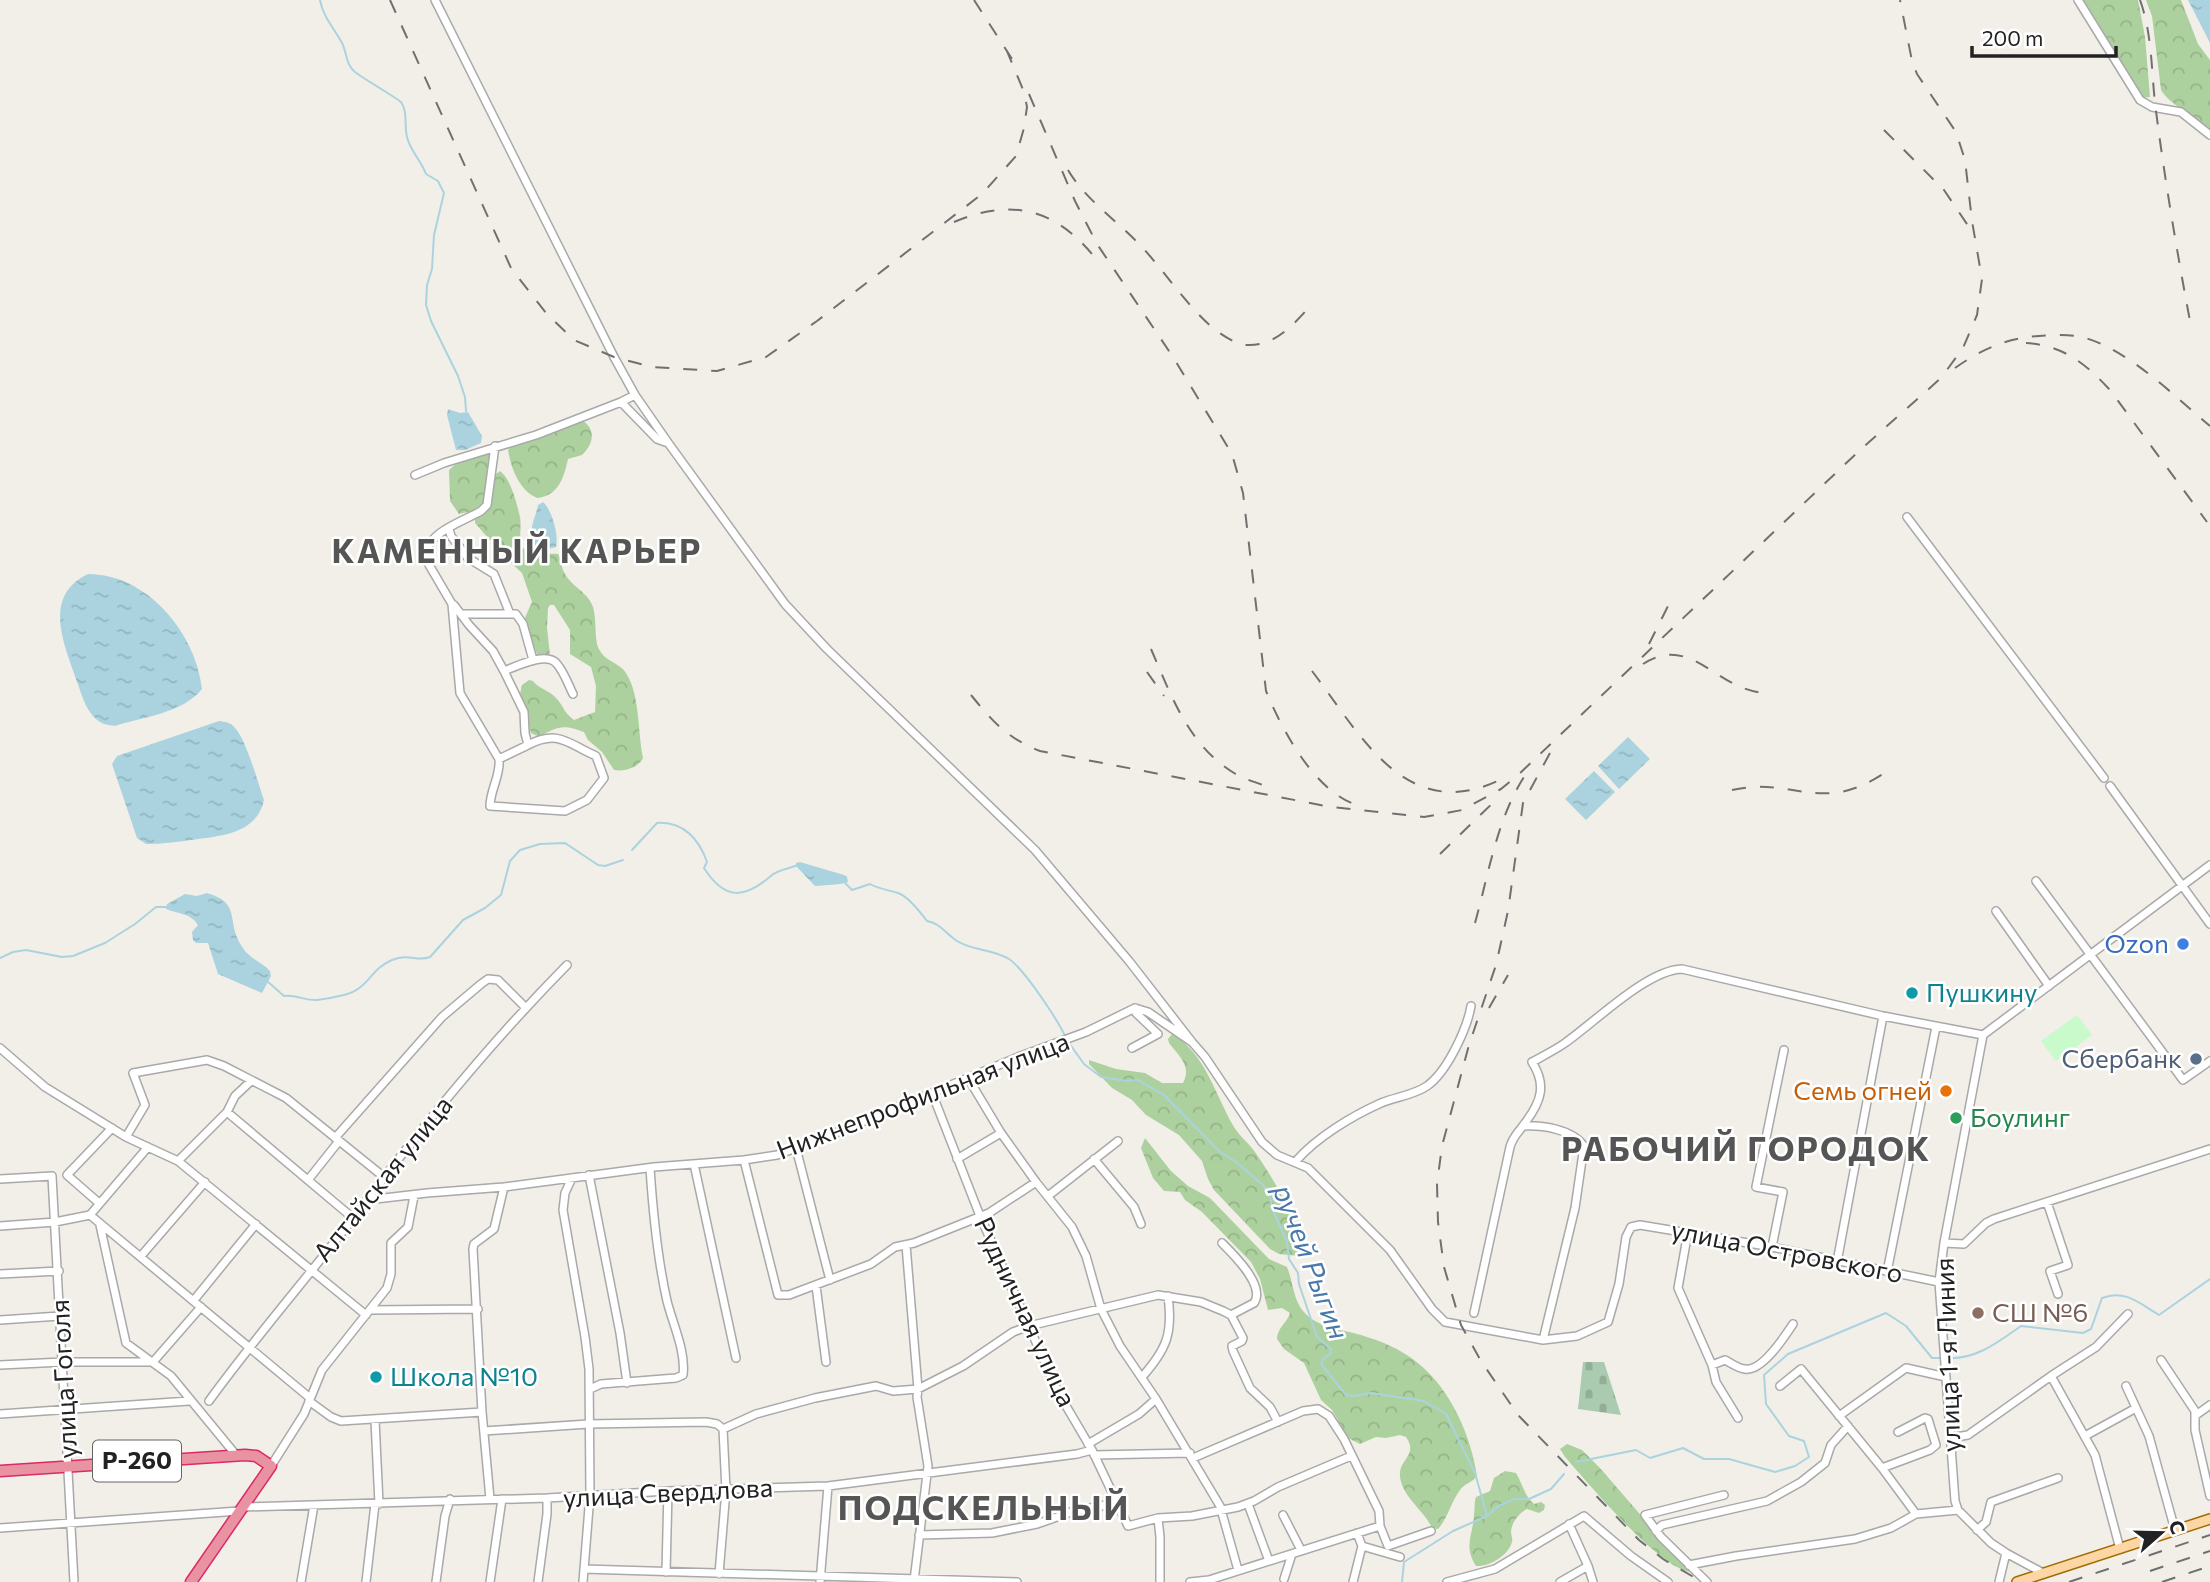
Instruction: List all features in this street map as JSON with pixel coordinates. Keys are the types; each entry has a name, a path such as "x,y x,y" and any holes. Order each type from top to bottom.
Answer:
{"highway":[{"name":"Р-260","path":"0,1471 236,1455 256,1456 271,1466"},
{"path":"191,1582 271,1466"}],"main road":[{"path":"2017,1582 2210,1519"}],"street":[{"path":"435,0 635,395 770,586 799,620 1042,858 1205,1057 1262,1142 1277,1155 1308,1168 1390,1250 1440,1319 1544,1340 1575,1208 1584,1146 1573,1136 1536,1125 1523,1126"},
{"path":"2078,0 2140,100 2152,107 2181,112 2210,135"},
{"path":"415,475 495,446 536,435 635,395"},
{"path":"621,402 657,439 669,444"},
{"path":"495,446 486,505 481,511 435,537 428,544 425,558 451,602 493,651 524,712 528,745"},
{"path":"1907,517 2104,778"},
{"path":"449,529 451,536 468,558 494,574 510,614"},
{"path":"451,602 460,694 499,759 500,768 490,792 490,806 565,811 587,800 604,778 597,756 551,736 499,759"},
{"path":"462,614 516,614 520,617 533,660"},
{"path":"504,671 533,660 554,661 573,694"},
{"path":"2110,786 2210,924"},
{"path":"1474,1313 1512,1139 1536,1104 1542,1084 1532,1062 1562,1045 1648,980 1671,969 1691,971 1883,1016 1983,1035 2210,865"},
{"path":"2036,881 2183,1080 2210,1061"},
{"path":"1996,911 2049,986"},
{"name":"Алтайская улица","path":"209,1401 248,1346 384,1177 525,1007 567,965"},
{"path":"308,1180 337,1140 442,1017 481,984 493,979 502,983 525,1007"},
{"path":"1296,1161 1354,1117 1429,1085 1444,1066 1463,1033 1471,1006"},
{"path":"1135,1008 1148,1012 1192,1042"},
{"path":"1132,1048 1158,1034 1136,1013 1135,1008"},
{"name":"Нижнепрофильная улица","path":"367,1200 504,1187 777,1154 1061,1042 1135,1008"},
{"path":"1837,1262 1883,1016"},
{"path":"1887,1272 1936,1027"},
{"name":"улица 1-я Линия","path":"1958,1510 1955,1501 1939,1282 1983,1035"},
{"path":"0,1048 45,1087 126,1137 178,1161 310,1270 368,1312 478,1309"},
{"path":"1772,1247 1783,1192 1756,1186 1784,1050"},
{"path":"126,1137 145,1105 133,1073 206,1060 224,1066 286,1098 384,1177"},
{"path":"968,1078 1000,1133 1072,1227 1081,1243 1101,1309 1120,1346 1156,1399 1221,1510 1238,1570"},
{"path":"178,1161 227,1112 236,1096 251,1081"},
{"name":"Рудничная улица","path":"932,1093 980,1216 1059,1394 1092,1450 1128,1526 1157,1518"},
{"path":"227,1112 353,1218"},
{"path":"99,1203 67,1175 111,1128"},
{"path":"957,1159 1000,1133"},
{"path":"1048,1196 1118,1141"},
{"path":"0,1226 55,1222 90,1215 148,1147"},
{"path":"796,1148 830,1280"},
{"path":"1944,1243 1964,1244 1990,1221 2210,1149"},
{"path":"1094,1159 1134,1207 1141,1224"},
{"path":"744,1160 778,1296 816,1286 871,1264 890,1250 996,1209 1036,1182"},
{"path":"694,1164 736,1358"},
{"path":"590,1389 601,1384 676,1378 683,1375 678,1337 667,1302 655,1236 650,1168"},
{"path":"589,1175 620,1333 626,1383"},
{"name":"улица Гоголя","path":"0,1179 52,1176 74,1582"},
{"path":"572,1178 565,1193 563,1210 587,1346 590,1389 590,1495 583,1582"},
{"path":"141,1256 205,1182"},
{"path":"490,1499 473,1249 474,1244 494,1228 504,1187"},
{"path":"271,1466 299,1425 322,1370 383,1295 390,1281 391,1243 408,1227 414,1196"},
{"path":"2047,1202 2068,1265 2050,1271 2058,1294"},
{"path":"90,1215 331,1417 341,1421 375,1420 482,1412"},
{"path":"99,1224 126,1343 171,1376 236,1455"},
{"path":"194,1300 256,1224"},
{"name":"улица Островского","path":"1544,1340 1577,1336 1608,1322 1619,1284 1626,1237 1634,1225 1772,1247 1939,1282"},
{"path":"1688,1232 1678,1287 1712,1365 1716,1382 1738,1418"},
{"path":"1222,1243 1237,1258 1258,1292 1254,1303 1231,1315"},
{"path":"906,1245 917,1397 928,1466 914,1580"},
{"path":"0,1274 59,1271"},
{"path":"816,1286 826,1362"},
{"path":"723,1429 756,1414 815,1398 876,1386 893,1391 918,1389 963,1366 1013,1332 1152,1296 1201,1302 1231,1315 1243,1340 1232,1346 1233,1351 1250,1388 1270,1406 1278,1422"},
{"path":"1142,1377 1167,1345 1170,1328 1168,1296"},
{"path":"0,1365 153,1362 201,1307"},
{"path":"1950,1438 1968,1434 2096,1347 2128,1314"},
{"path":"0,1320 60,1316"},
{"path":"1712,1365 1725,1360 1742,1369 1753,1368 1774,1351 1793,1324"},
{"path":"2161,1360 2191,1402 2196,1415 2196,1436 2210,1496"},
{"path":"1839,1416 1906,1368 1946,1373"},
{"path":"1780,1386 1801,1369 1916,1514"},
{"path":"2051,1376 2095,1455 2120,1549"},
{"path":"2126,1386 2160,1469 2175,1530"},
{"path":"1092,1450 1156,1399"},
{"path":"0,1414 209,1401 208,1421"},
{"path":"2196,1415 2210,1405"},
{"path":"2085,1436 2136,1408"},
{"name":"улица Свердлова","path":"0,1528 314,1505 450,1499 547,1499 668,1491 828,1486 1092,1450 1191,1456 1307,1409 1318,1409 1329,1416 1338,1427 1351,1456"},
{"path":"1882,1468 1937,1445 1928,1419 1925,1418 1898,1432"},
{"path":"366,1582 377,1504 375,1420"},
{"path":"484,1431 589,1424 717,1424 723,1429 726,1490 719,1574"},
{"path":"1659,1528 1767,1501 1801,1482 1825,1463 1831,1445 1847,1426"},
{"path":"1160,1582 1160,1537 1157,1518 1192,1516 1248,1504 1278,1487 1351,1456 1379,1511 1380,1526 1388,1546 1431,1531"},
{"path":"1977,1530 1986,1522 1991,1502 2058,1478"},
{"path":"820,1579 828,1486"},
{"path":"666,1572 668,1491"},
{"path":"1707,1582 1645,1515 1724,1494"},
{"path":"436,1582 445,1516 450,1499"},
{"path":"490,1582 502,1499"},
{"path":"538,1582 547,1499"},
{"path":"919,1535 992,1533 1037,1524 1074,1511 1116,1501"},
{"path":"1248,1504 1271,1560 1280,1567 1284,1581"},
{"path":"301,1582 314,1505"},
{"path":"1659,1528 1668,1508"},
{"path":"1689,1565 1855,1539 1891,1528 1916,1514 1958,1510 1977,1530 2006,1553 2043,1573"},
{"path":"1283,1515 1301,1550"},
{"path":"1447,1582 1495,1569 1581,1516 1587,1517 1631,1556 1667,1582"},
{"path":"1569,1524 1588,1566 1592,1582"},
{"path":"1190,1582 1209,1581 1380,1526"},
{"path":"1353,1582 1362,1546 1357,1534"},
{"path":"1362,1546 1400,1557"},
{"path":"1999,1582 2006,1553"},
{"path":"1284,1581 1292,1554"},
{"path":"1560,1582 1588,1566"},
{"path":"584,1569 820,1579 1017,1582"}],"green space":[{"path":"2081,0 2138,0 2145,37 2150,97 2143,98"},
{"path":"2146,0 2181,0 2198,44 2210,60 2210,129 2177,106 2161,90 2152,16"},
{"path":"582,420 590,428 591,442 582,455 568,459 562,479 555,490 537,498 525,490 511,464 508,450 512,445"},
{"path":"488,451 491,457 484,502 473,511 459,514 450,501 449,470 458,462"},
{"path":"500,471 515,499 520,517 520,538 525,550 531,553 558,554 565,574 591,602 599,649 605,657 623,669 631,682 643,758 630,768 614,770 584,732 577,729 561,727 539,737 531,733 520,694 522,685 529,680 533,681 553,695 574,720 595,712 596,686 591,667 570,654 570,630 554,605 548,608 550,655 537,654 524,620 532,602 522,573 509,561 502,548 489,539 475,523 475,518 489,504 496,474"},
{"path":"2077,1015 2092,1035 2056,1061 2041,1041"},
{"path":"1172,1034 1193,1052 1201,1063 1234,1127 1269,1173 1292,1216 1303,1243 1304,1254 1279,1254 1270,1249 1214,1190 1202,1161 1179,1135 1146,1115 1132,1100 1112,1088 1089,1064 1089,1060 1116,1069 1145,1073 1162,1083 1183,1083 1185,1066 1169,1043 1168,1039"},
{"path":"1145,1138 1171,1171 1188,1186 1210,1198 1269,1259 1287,1267 1297,1301 1309,1317 1330,1328 1369,1337 1399,1350 1419,1364 1441,1387 1458,1415 1470,1445 1477,1476 1460,1490 1438,1529 1432,1528 1409,1498 1402,1484 1400,1471 1410,1449 1406,1437 1376,1437 1360,1444 1348,1438 1332,1410 1321,1400 1304,1363 1284,1349 1277,1339 1290,1313 1282,1308 1268,1310 1260,1279 1251,1262 1202,1212 1185,1200 1180,1192 1164,1191 1153,1178 1141,1148"},
{"path":"1583,1362 1604,1362 1621,1415 1578,1409"},
{"path":"1567,1444 1582,1450 1600,1468 1690,1572 1676,1567 1660,1556 1624,1523 1565,1457 1560,1449"},
{"path":"1505,1471 1516,1473 1528,1497 1534,1504 1541,1502 1545,1505 1544,1510 1539,1513 1527,1509 1521,1513 1513,1524 1512,1542 1507,1552 1492,1563 1476,1566 1469,1546 1476,1497 1490,1491 1494,1478"}],"water":[{"path":"2188,0 2210,0 2210,43"},
{"path":"448,409 460,413 468,412 482,436 481,443 465,450 456,450 447,415"},
{"path":"543,502 556,530 556,547 549,549 535,547 532,535 538,505"},
{"path":"88,574 110,577 130,584 165,610 190,647 198,668 202,689 194,697 174,709 115,726 97,720 84,700 62,636 60,622 65,595 74,583"},
{"path":"219,721 232,725 243,741 264,800 260,811 245,827 225,835 146,844 137,838 112,764 117,756"},
{"path":"1628,737 1650,759 1619,789 1598,766"},
{"path":"1594,771 1615,792 1586,820 1565,799"},
{"path":"796,863 844,875 848,882 815,886 796,866"},
{"path":"207,893 225,902 244,949 270,971 271,976 262,993 218,974 208,943 196,943 193,940 192,932 198,925 195,921 166,909 167,904 185,894 197,896"}],"waterway":[{"path":"320,0 352,69 401,102 408,142 426,174 438,181 444,193 434,235 426,305 458,376 465,397 466,411"},
{"name":"ручей Рыгин","path":"632,850 657,823 675,825 695,839 707,862 704,868 712,879 728,891 736,893 753,889 775,873 798,865"},
{"name":"ручей Рыгин","path":"267,981 284,996 320,1000 352,992 392,960 430,957 463,920 501,895 510,861 520,850 540,844 565,843 598,865 605,866 623,860"},
{"name":"ручей Рыгин","path":"844,882 852,890 870,884 898,893 910,901 927,921 939,926 957,941 1009,959 1040,995 1066,1038"},
{"name":"ручей Рыгин","path":"0,958 26,950 62,957 73,956 105,943 156,907 167,907"},
{"name":"ручей Рыгин","path":"1069,1043 1084,1064 1101,1077 1138,1080 1164,1095 1220,1152 1263,1185 1270,1196 1272,1208 1287,1242 1289,1259 1298,1273 1299,1284 1317,1337 1331,1349 1321,1364 1346,1395 1371,1393 1424,1401 1446,1414 1475,1473 1487,1516"},
{"name":"ручей Рыгин","path":"1947,1358 1977,1353 2021,1326 2083,1333 2091,1329 2102,1298 2110,1296 2125,1296 2159,1315 2210,1279"},
{"name":"ручей Рыгин","path":"1576,1462 1636,1450 1650,1458 1683,1448 1704,1459 1729,1459 1775,1472 1795,1466 1809,1457 1804,1441 1789,1436 1766,1404 1764,1375 1788,1354 1886,1313 1906,1326 1932,1358 1941,1358"},
{"name":"ручей Рыгин","path":"1402,1582 1404,1562 1453,1531 1487,1516 1497,1507 1514,1499 1529,1499 1551,1489 1564,1474"}],"railway":[{"path":"390,0 511,268 546,313 574,340 614,357 652,367 717,371 766,357 982,194 1016,156 1024,128 1027,107 1024,92 1007,51"},
{"path":"974,0 1012,59"},
{"path":"971,695 1001,728 1018,741 1040,751 1331,807 1424,817 1462,810 1501,789 1860,450 1941,378 1963,348 1977,315 1982,279 1965,160 1956,132 1917,74 1900,0"},
{"path":"2140,0 2149,41 2163,164 2190,321"},
{"path":"1029,94 1075,201 1097,244 1173,357 1232,454 1243,493 1266,691 1273,707 1291,741 1314,774 1342,798 1357,805"},
{"path":"1884,130 1944,190 1969,227"},
{"path":"1068,170 1092,200 1148,254 1203,318 1229,339 1246,345 1266,342 1284,332 1312,304"},
{"path":"954,222 997,210 1035,213 1069,231 1100,264"},
{"path":"1955,368 1985,350 2016,339 2055,335 2082,337 2099,343 2133,363 2210,426"},
{"path":"2026,343 2063,352 2083,364 2101,381 2207,522"},
{"path":"1649,644 1668,606"},
{"path":"1151,649 1183,718 1204,748 1234,773 1274,789"},
{"path":"1643,664 1661,656 1676,655 1691,659 1734,684 1769,693"},
{"path":"1312,671 1368,746 1389,767 1413,782 1439,791 1468,790 1502,779"},
{"path":"1147,672 1164,696"},
{"path":"1550,753 1523,803 1508,911 1496,965 1469,1045 1442,1146 1437,1184 1438,1222 1444,1267 1461,1325 1481,1361 1518,1415 1639,1540 1663,1559 1702,1582"},
{"path":"1732,790 1773,787 1825,793 1843,791 1863,785 1886,772"},
{"path":"1475,923 1501,827 1526,774"},
{"path":"1440,854 1500,796"},
{"path":"1489,1008 1508,975"},
{"path":"2069,1582 2210,1535"},
{"path":"2150,1571 2210,1551"},
{"path":"2162,1582 2210,1566"}],"place":[{"name":"Ozon","path":"2183,944"},
{"name":"Пушкину","path":"1912,993"},
{"name":"Сбербанк","path":"2196,1059"},
{"name":"Семь огней","path":"1946,1091"},
{"name":"Боулинг","path":"1956,1118"},
{"name":"СШ №6","path":"1978,1313"},
{"name":"Школа №10","path":"376,1377"}],"district":[{"name":"КАМЕННЫЙ КАРЬЕР","path":"517,551"},
{"name":"РАБОЧИЙ ГОРОДОК","path":"1746,1149"},
{"name":"ПОДСКЕЛЬНЫЙ","path":"984,1508"}]}
